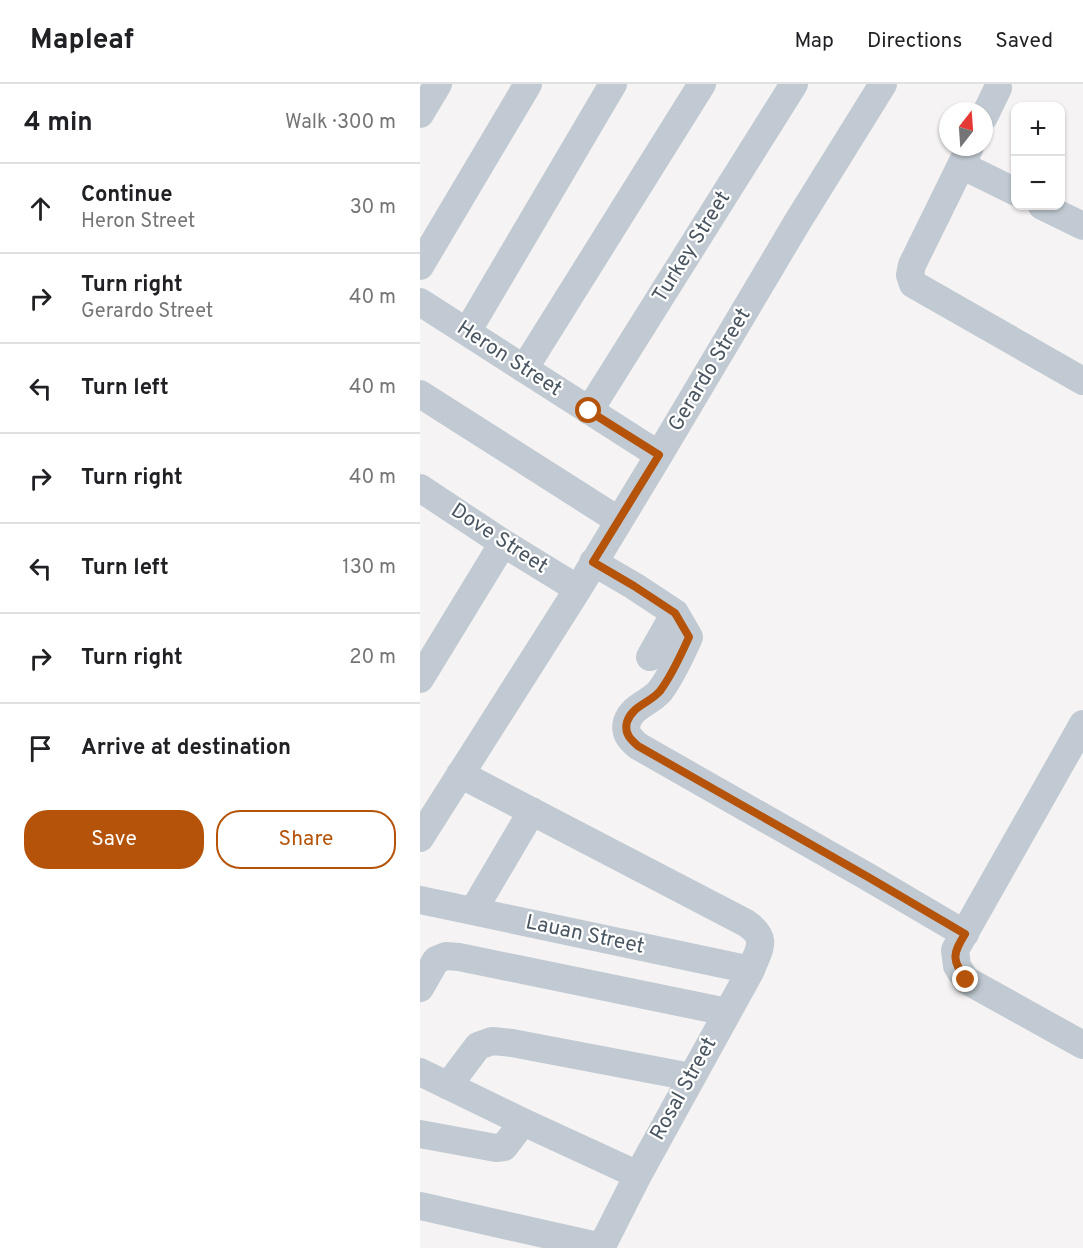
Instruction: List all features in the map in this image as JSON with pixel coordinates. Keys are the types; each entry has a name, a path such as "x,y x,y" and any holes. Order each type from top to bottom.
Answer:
{"street":[{"path":"420,114 438,84"},
{"path":"420,266 528,84"},
{"path":"467,332 613,84"},
{"path":"524,369 702,84"},
{"name":"Turkey Street","path":"589,411 794,84"},
{"name":"Gerardo Street","path":"420,838 578,589 798,221 883,84"},
{"path":"991,102 998,88"},
{"path":"1011,188 965,156 912,265 910,274 913,284 1083,381"},
{"path":"1050,210 1083,226"},
{"name":"Heron Street","path":"420,302 659,455"},
{"path":"420,394 618,520"},
{"name":"Dove Street","path":"424,501 503,543 578,589"},
{"path":"420,679 503,543"},
{"path":"593,562 675,613 689,637 679,660 659,692 629,714 626,728 628,738 638,746 965,934"},
{"path":"650,657 675,613"},
{"path":"1083,724 955,950 957,966 966,980 1083,1045"},
{"path":"460,774 532,811 473,911"},
{"name":"Rosal Street","path":"532,811 736,917 757,930 761,938 751,970 638,1175 602,1248"},
{"name":"Lauan Street","path":"420,900 751,970"},
{"path":"420,988 436,960 446,956 459,957 727,1012"},
{"path":"448,1086 478,1046 492,1041 512,1042 691,1077"},
{"path":"420,1072 638,1175"},
{"path":"420,1134 496,1148 504,1147 523,1122"},
{"path":"420,1206 602,1248"}],"route":[{"path":"589,411 659,455 593,562 675,613 689,637 679,660 659,692 629,714 626,728 628,738 638,746 965,934 955,950 957,966 966,980"}]}
